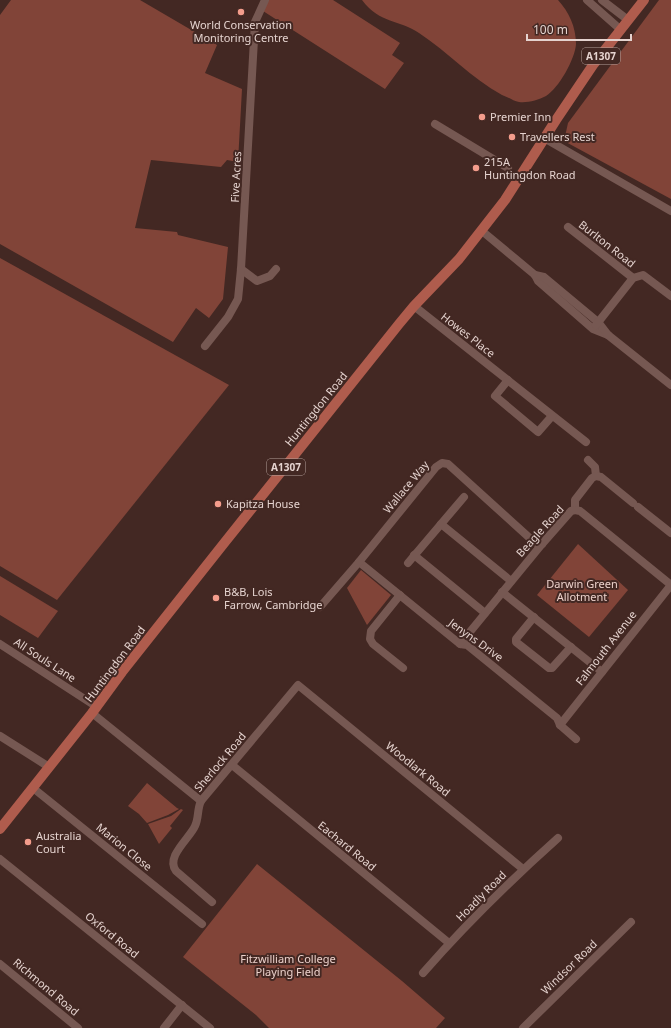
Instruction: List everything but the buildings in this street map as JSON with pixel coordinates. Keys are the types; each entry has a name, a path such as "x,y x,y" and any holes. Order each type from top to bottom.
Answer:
{"main road":[{"name":"Huntingdon Road","path":"0,829 95,710 122,672 220,548 414,306 459,259 482,231 506,200 544,138 593,65 644,0"}],"street":[{"name":"Five Acres","path":"205,346 228,316 238,299 255,22 265,0"},
{"path":"588,0 621,30"},
{"path":"602,0 628,20"},
{"path":"435,124 508,168"},
{"path":"544,138 671,211"},
{"name":"Burlton Road","path":"568,227 633,278"},
{"path":"482,231 535,275 538,281 671,385"},
{"path":"241,269 257,281 270,276 276,269"},
{"path":"596,325 633,278 643,275 671,296"},
{"name":"Howes Place","path":"414,306 586,442"},
{"path":"508,380 495,396 538,432 552,416"},
{"path":"588,460 595,467 596,476"},
{"name":"Wallace Way","path":"320,607 360,562 436,467 442,463 448,464 533,541 538,544 542,544"},
{"path":"575,510 575,500 592,478 596,476 602,477 671,533"},
{"path":"408,562 464,497"},
{"name":"Beagle Road","path":"460,644 511,581 571,511 580,511 671,585"},
{"path":"441,524 511,581"},
{"path":"414,555 485,614"},
{"name":"Jenyns Drive","path":"360,562 460,644 467,645 557,718 560,726 576,739"},
{"name":"Falmouth Avenue","path":"560,726 671,585"},
{"path":"502,592 602,672"},
{"path":"400,595 371,631 370,639 373,644 403,668"},
{"path":"534,617 516,639 516,642 549,668 552,668 571,647"},
{"name":"All Souls Lane","path":"0,644 95,710"},
{"name":"Sherlock Road","path":"95,710 201,801 298,685"},
{"name":"Woodlark Road","path":"298,685 523,869"},
{"path":"0,736 49,767"},
{"name":"Eachard Road","path":"232,765 449,943"},
{"name":"Marion Close","path":"33,788 202,924"},
{"path":"201,801 195,826 174,857 173,864 176,871 212,902"},
{"name":"Hoadly Road","path":"423,973 449,943 523,869 558,838"},
{"name":"Oxford Road","path":"0,859 210,1028"},
{"name":"Windsor Road","path":"523,1028 631,922"},
{"name":"Richmond Road","path":"0,964 78,1028"},
{"path":"164,1028 182,1005"}],"green space":[{"path":"11,0 140,0 217,45 205,73 242,89 238,162 227,160 221,167 151,160 135,228 177,232 178,235 228,247 223,299 209,318 196,308 173,342 0,244 0,15"},
{"path":"268,0 333,0 400,43 392,55 404,63 385,89 263,11"},
{"path":"362,0 558,0 569,15 573,26 576,38 575,50 566,73 551,92 540,99 533,101 517,101 502,95 480,81 430,40 411,29 382,17 369,8"},
{"path":"659,0 671,0 671,199 564,141 568,123"},
{"path":"0,258 229,385 57,600 0,566"},
{"name":"Darwin Green Allotment","path":"578,544 628,590 589,637 537,595"},
{"path":"361,570 391,595 367,625 347,588"},
{"path":"0,576 58,611 38,638 0,615"},
{"path":"147,783 179,809 147,823 139,814 128,806"},
{"path":"181,809 183,810 170,826 172,828 159,844 148,824 171,816"},
{"name":"Fitzwilliam College Playing Field","path":"257,864 402,981 445,1018 436,1028 269,1028 256,1015 183,957"}],"place":[{"name":"World Conservation Monitoring Centre","path":"241,12"},
{"name":"Premier Inn","path":"482,117"},
{"name":"Travellers Rest","path":"512,137"},
{"name":"215A Huntingdon Road","path":"476,168"},
{"name":"Kapitza House","path":"218,504"},
{"name":"B&B, Lois Farrow, Cambridge","path":"216,598"},
{"name":"Australia Court","path":"28,842"}]}
